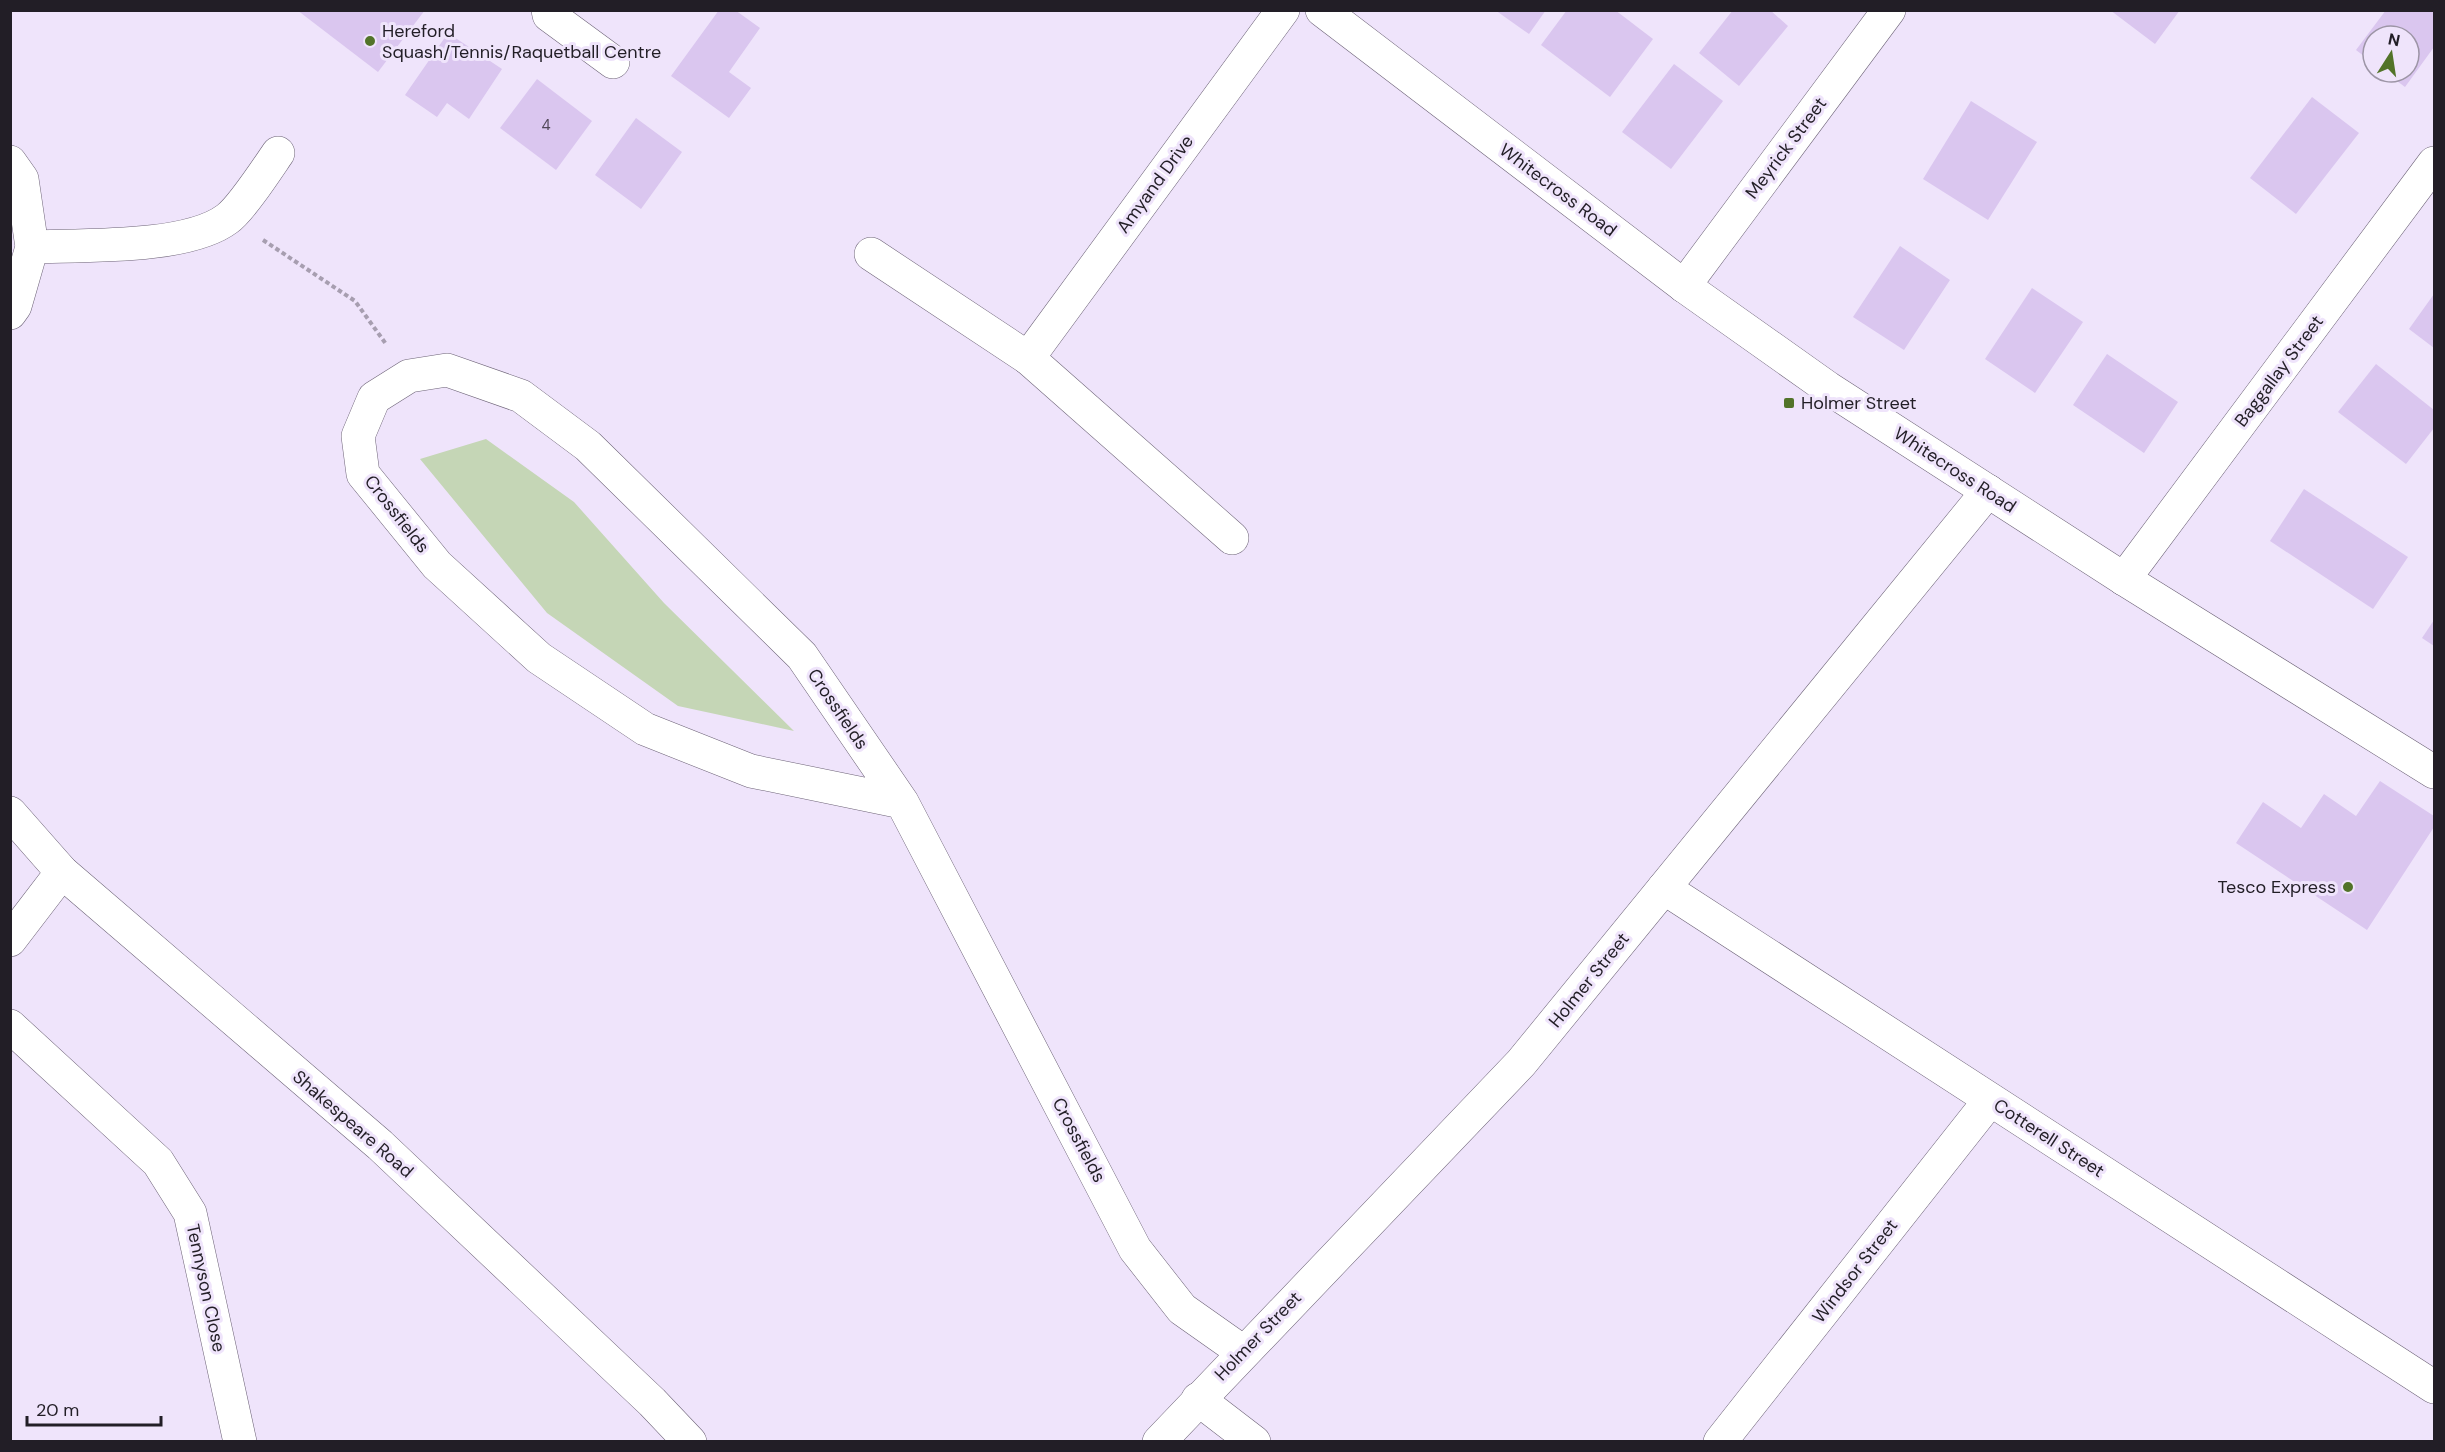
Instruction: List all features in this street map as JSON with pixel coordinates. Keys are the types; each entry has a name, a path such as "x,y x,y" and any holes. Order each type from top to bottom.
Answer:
{"main road":[{"path":"548,10 549,15 613,62"},
{"name":"Amyand Drive","path":"1028,357 1283,10"},
{"name":"Whitecross Road","path":"1322,10 1684,286 1828,388 2124,579 2434,772"},
{"name":"Meyrick Street","path":"1684,286 1889,10"},
{"path":"32,247 145,243 208,231 230,218 278,153"},
{"path":"10,162 22,180 32,247 15,306 10,313"},
{"name":"Baggallay Street","path":"2124,579 2434,163"},
{"path":"871,254 1028,357 1232,538"},
{"name":"Crossfields","path":"902,802 751,771 645,729 539,657 436,565 363,474 358,436 374,398 409,376 447,370 521,396 588,446 802,656 902,802 1136,1249 1182,1309 1243,1352"},
{"name":"Holmer Street","path":"1159,1442 1521,1063 1988,491"},
{"name":"Shakespeare Road","path":"10,813 62,872 380,1145 652,1402 690,1442"},
{"path":"10,940 62,872"},
{"name":"Cotterell Street","path":"1664,888 2434,1387"},
{"name":"Tennyson Close","path":"10,1026 158,1162 190,1213 240,1442"},
{"name":"Windsor Street","path":"1720,1442 1990,1100"},
{"path":"1198,1399 1254,1442"}],"path":[{"path":"230,218 355,301 409,376"}],"green space":[{"path":"486,439 574,502 664,603 794,731 678,706 547,613 420,459"}],"building":[{"name":"Hereford Squash/Tennis/Raquetball Centre","path":"297,10 425,10 378,72"},
{"path":"719,10 735,10 760,28 729,72 751,88 729,118 671,76"},
{"path":"1495,10 1546,10 1529,34"},
{"path":"1567,10 1615,10 1653,39 1610,97 1541,45"},
{"path":"1733,10 1770,10 1788,26 1739,86 1699,53"},
{"path":"2110,10 2180,10 2155,44"},
{"path":"2386,10 2434,10 2434,47 2421,65 2421,24 2376,24"},
{"path":"448,33 502,69 469,119 447,103 437,117 405,95"},
{"path":"2361,43 2361,54 2356,50"},
{"path":"1674,64 1723,101 1671,169 1622,132"},
{"path":"537,79 592,121 556,170 500,128"},
{"path":"2312,97 2359,133 2296,214 2250,178"},
{"path":"1971,101 2037,142 1988,220 1923,179"},
{"path":"636,118 682,152 641,209 595,175"},
{"path":"1900,246 1950,280 1904,350 1853,317"},
{"path":"2032,288 2083,322 2035,393 1985,359"},
{"path":"2434,294 2434,348 2409,329"},
{"path":"2107,354 2178,402 2144,453 2073,405"},
{"path":"2376,364 2434,410 2434,428 2406,464 2338,412"},
{"path":"2304,489 2408,557 2373,609 2270,541"},
{"path":"2434,620 2434,646 2422,638"},
{"name":"Tesco Express","path":"2380,781 2434,816 2434,827 2367,930 2236,843 2263,802 2301,828 2324,794 2356,816"}],"place":[{"name":"Hereford Squash/Tennis/Raquetball Centre","path":"370,41"},
{"name":"Holmer Street","path":"1789,403"},
{"name":"Tesco Express","path":"2348,887"}]}
